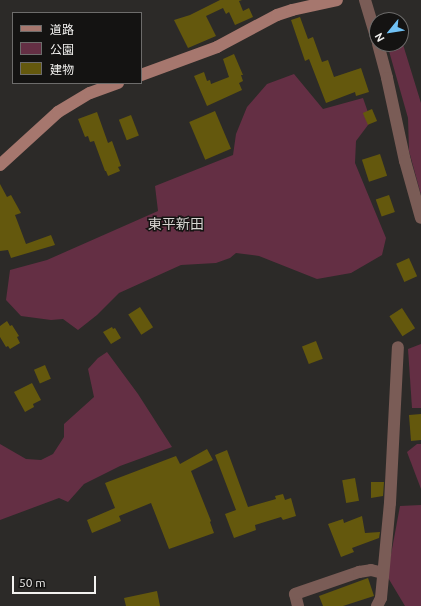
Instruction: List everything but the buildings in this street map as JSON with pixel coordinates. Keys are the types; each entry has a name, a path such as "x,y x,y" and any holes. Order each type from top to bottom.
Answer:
{"street":[{"path":"142,75 217,47 277,16 292,10 337,0"},
{"path":"365,0 369,13"},
{"path":"380,52 405,161 421,218"},
{"path":"0,165 58,112 90,93 115,84"},
{"path":"377,606 381,598 391,496 398,347"},
{"path":"298,606 294,594 359,572 371,570 383,573"}],"green space":[{"path":"389,52 405,52 421,103 421,195 409,151 408,118"},
{"path":"294,74 323,109 363,98 371,121 356,141 355,163 386,238 382,255 351,273 317,279 259,256 236,253 230,258 216,263 181,265 119,293 97,315 78,330 63,319 51,320 21,316 6,300 10,270 47,260 158,211 155,186 233,155 236,134 247,107 267,84"},
{"path":"421,344 421,408 412,408 408,349"},
{"path":"107,352 138,394 172,447 120,466 84,484 68,502 59,498 0,520 0,444 26,459 41,460 53,454 64,437 64,424 94,397 88,369 98,358"},
{"path":"417,444 421,444 421,489 407,452"},
{"path":"421,505 421,606 405,606 387,576 400,506"}],"district":[{"name":"東平新田","path":"176,224"}]}
